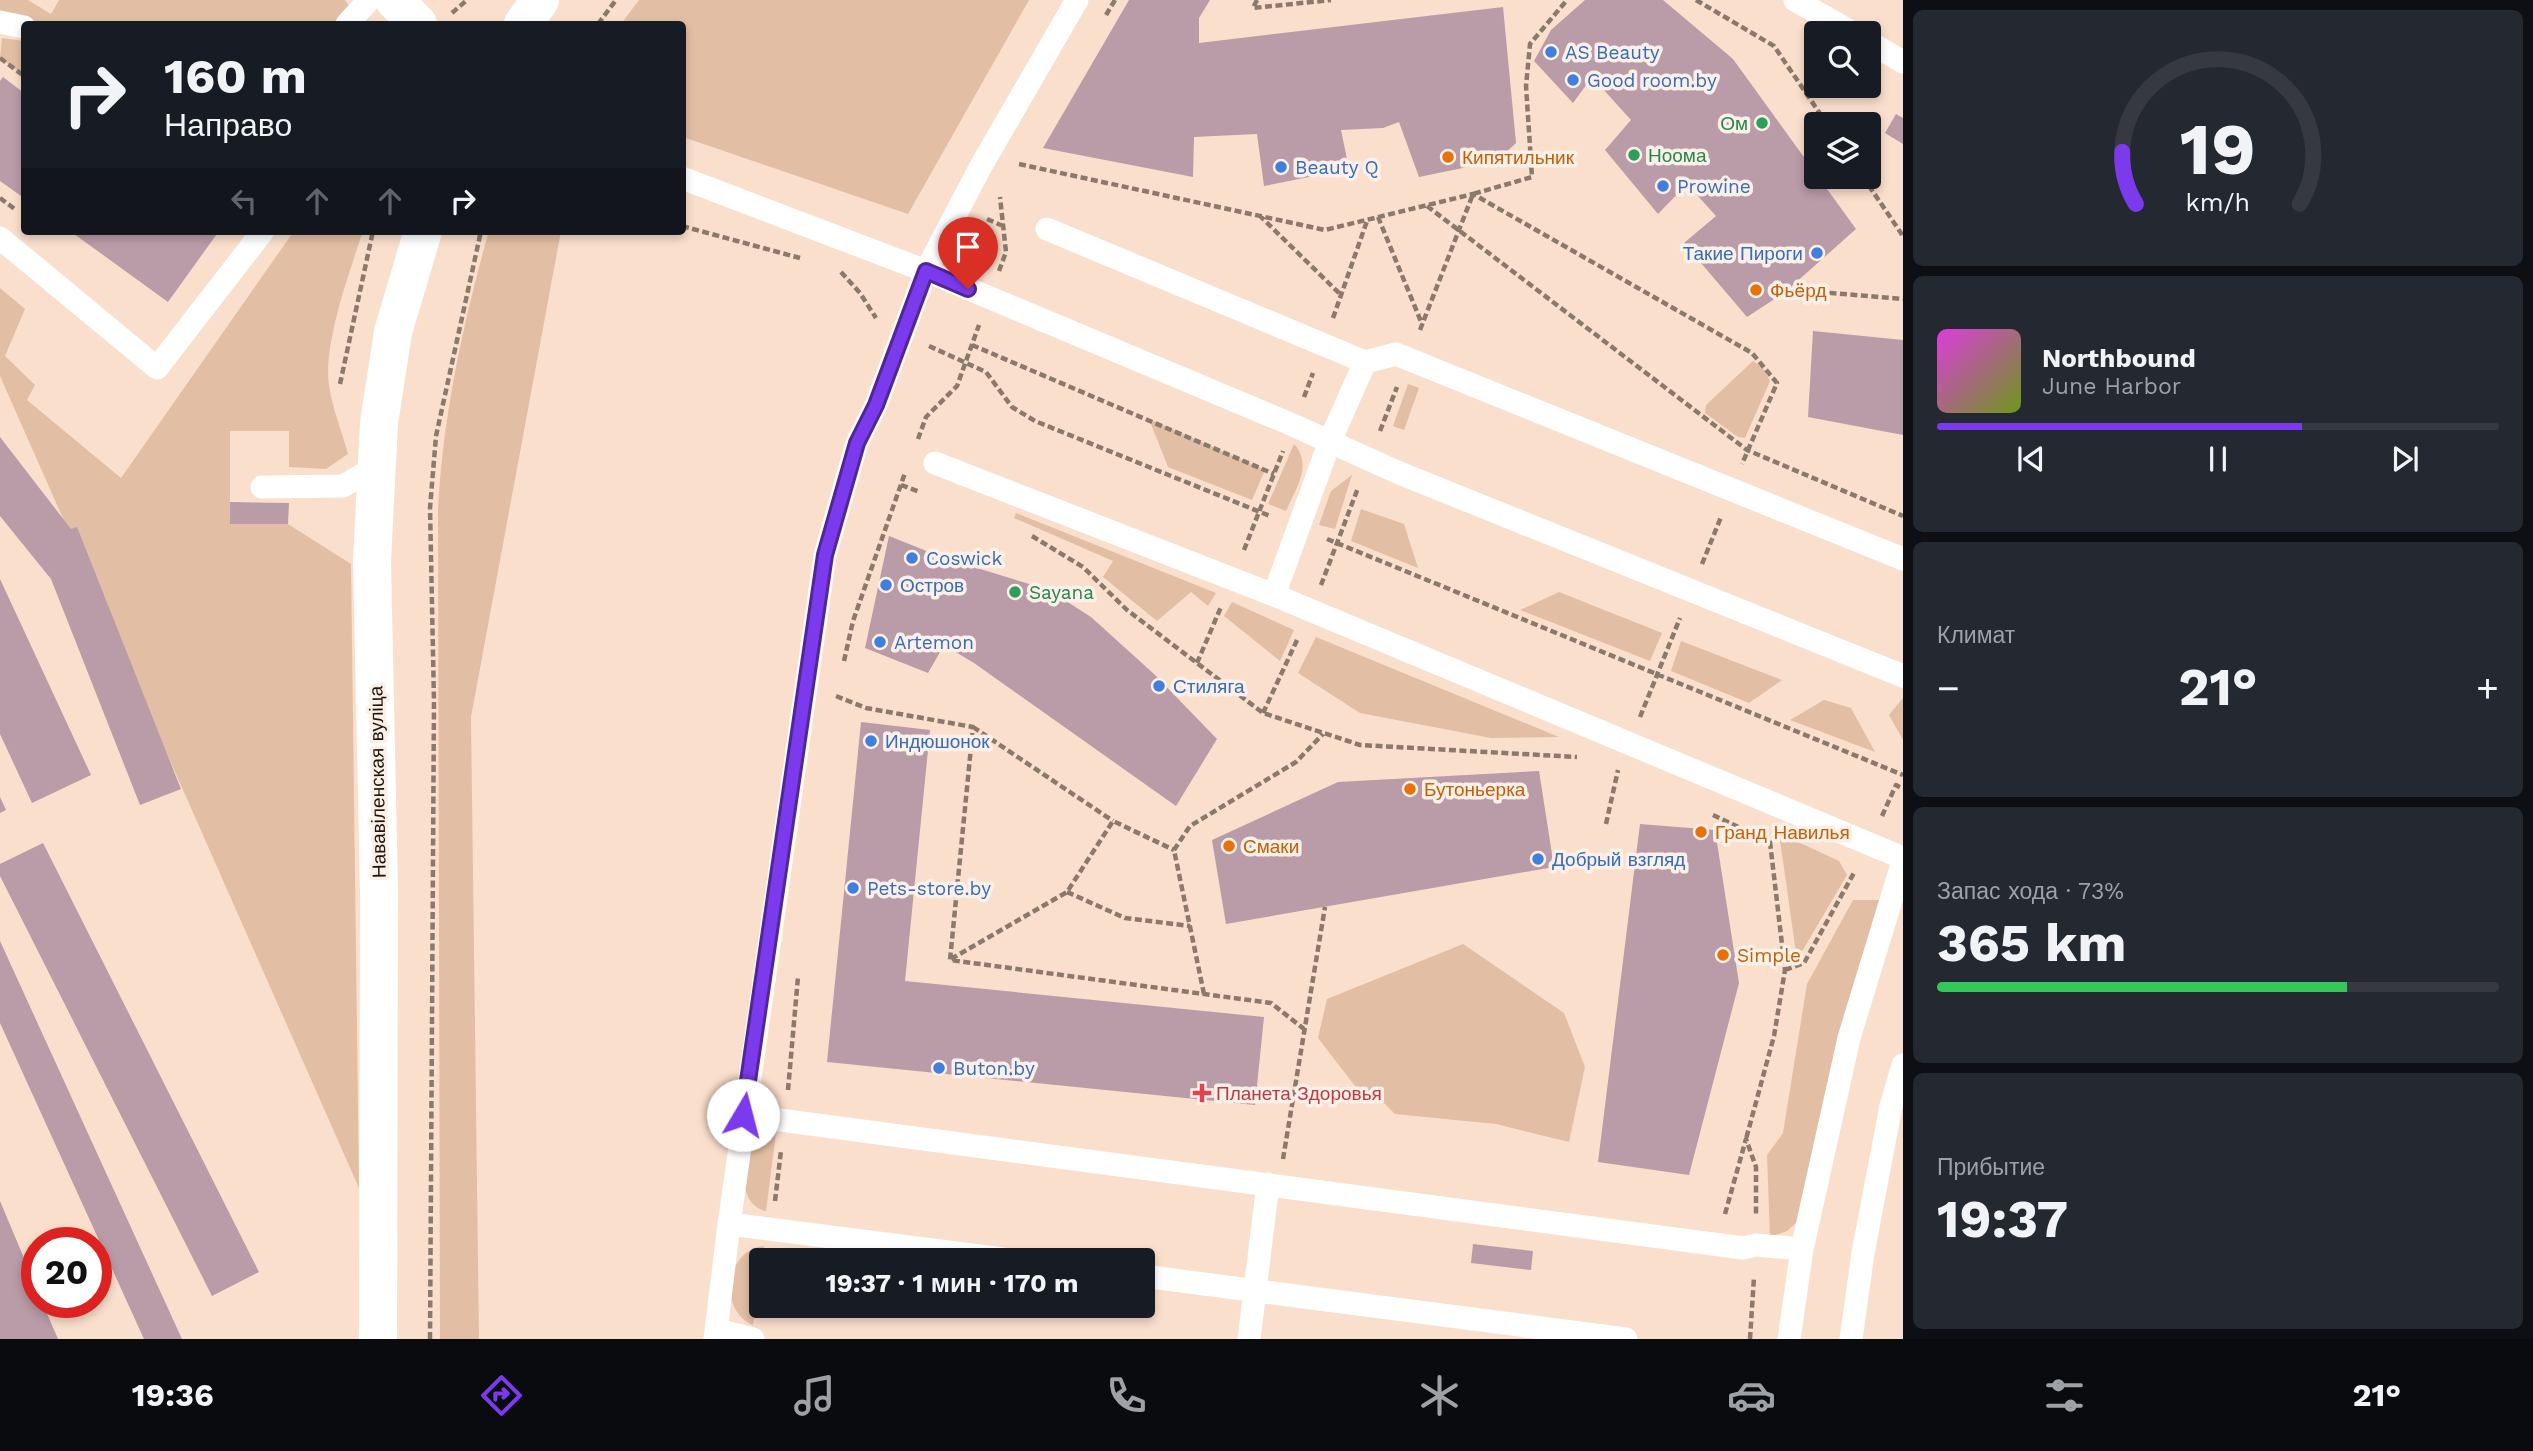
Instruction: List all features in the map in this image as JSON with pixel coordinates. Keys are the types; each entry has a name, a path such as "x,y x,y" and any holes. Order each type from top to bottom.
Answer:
{"street":[{"path":"394,0 433,20"},
{"path":"525,21 540,0"},
{"name":"Нававіленская вуліца","path":"378,1339 379,892 372,561 379,423 393,332 422,235"}],"lane":[{"path":"350,21 369,0"},
{"path":"753,1339 716,1335 743,1115 825,555 857,443 876,405 926,271 959,207 1077,0"},
{"path":"1795,0 1832,21"},
{"path":"0,22 21,26"},
{"path":"1881,49 1903,62"},
{"path":"686,180 926,271 1330,441 1397,472 1903,676"},
{"path":"1047,229 1365,362 1396,354 1903,559"},
{"path":"0,238 157,368 260,235"},
{"path":"1274,594 1330,441 1365,362"},
{"path":"935,463 1274,594 1903,860 1849,1038 1802,1249 1789,1339"},
{"path":"262,487 343,486 376,467"},
{"path":"1851,1339 1863,1253 1891,1107 1903,1065"},
{"path":"743,1115 1743,1248 1756,1245 1802,1249"},
{"path":"1249,1339 1268,1184"},
{"path":"729,1224 912,1248"},
{"path":"1155,1277 1626,1339"}],"path":[{"path":"433,20 467,0"},
{"path":"600,21 617,0"},
{"path":"1101,23 1115,0"},
{"path":"1257,0 1253,8 1331,0"},
{"path":"1019,164 1325,230 1532,177 1526,86 1531,44 1567,0"},
{"path":"1696,0 1774,46 1819,112"},
{"path":"0,58 21,74"},
{"path":"1012,175 1026,152"},
{"path":"914,451 926,416 957,386 990,299 1006,252 1000,196 1006,186"},
{"path":"1871,189 1903,236"},
{"path":"1473,194 1752,353 1777,383 1747,450 1618,769 1606,824"},
{"path":"1427,206 1747,450 1903,516"},
{"path":"959,207 1003,226"},
{"path":"1259,215 1341,295"},
{"path":"1378,217 1423,324"},
{"path":"340,384 372,235"},
{"path":"430,1339 434,715 430,508 436,436 480,235"},
{"path":"1819,292 1903,299"},
{"path":"972,345 1274,474"},
{"path":"841,671 853,621 909,462"},
{"path":"901,485 923,493"},
{"path":"1023,531 1083,566 1127,610 1263,713 1360,744 1580,757"},
{"path":"832,705 838,683"},
{"path":"835,696 866,708 973,727 1112,821 1174,850"},
{"path":"950,960 973,727"},
{"path":"1204,994 1174,850 1190,826 1296,762 1323,734"},
{"path":"1606,764 1629,775"},
{"path":"1785,970 1804,963 1870,844 1896,785 1903,789"},
{"path":"1712,814 1770,842 1785,970 1774,1036 1724,1220"},
{"path":"950,960 1067,892 1112,821"},
{"path":"1067,892 1125,918 1190,926"},
{"path":"1291,1164 1282,1163 1325,907"},
{"path":"950,960 1271,1003 1304,1029"},
{"path":"771,1231 800,963"},
{"path":"1746,1139 1756,1167 1756,1245 1750,1339"}],"shaded area":[{"path":"0,0 28,0 51,14 59,0 345,0 361,21 21,23 0,15"},
{"path":"639,0 1029,0 908,214 686,138 686,21 623,21"},
{"path":"2,38 21,41 21,74 0,58"},
{"path":"291,235 362,235 339,308 328,368 332,402 348,454 326,469 289,467 289,431 230,431 230,523 288,524 351,564 359,1188 0,376 0,288 25,309 5,356 35,385 27,400 121,478"},
{"path":"488,235 560,235 471,717 479,1339 440,1339 438,510 449,404"},
{"path":"1753,361 1763,368 1770,381 1745,438 1738,437 1705,413 1706,405"},
{"path":"1408,384 1419,388 1404,430 1393,426"},
{"path":"1149,419 1265,470 1252,500 1168,467"},
{"path":"1294,444 1302,460 1301,477 1286,511 1268,504"},
{"path":"1352,475 1335,529 1319,525 1331,491"},
{"path":"1361,509 1404,524 1418,568 1351,541"},
{"path":"1016,513 1216,593 1208,606 1191,592 1157,621 1103,577 1113,561 1014,518"},
{"path":"1559,592 1662,633 1650,661 1520,610"},
{"path":"1232,602 1294,630 1280,661 1224,616"},
{"path":"1316,637 1559,737 1491,738 1360,713 1298,673"},
{"path":"1681,641 1782,680 1749,703 1671,671"},
{"path":"1903,698 1903,740 1889,715"},
{"path":"1824,700 1851,708 1875,752 1790,720"},
{"path":"1779,833 1839,861 1847,875 1797,960"},
{"path":"1853,900 1882,900 1799,1220 1787,1231 1770,1237 1767,1155 1783,1133 1807,984"},
{"path":"1463,944 1564,1013 1585,1067 1569,1142 1496,1124 1395,1114 1378,1097 1362,1095 1318,1038 1327,999"},
{"path":"776,1133 766,1211 757,1208 747,1194 744,1184 745,1165 754,1145"},
{"path":"749,1252 749,1318 754,1318 753,1325 742,1318 734,1307 731,1295 734,1269"}],"building":[{"path":"1129,0 1210,0 1199,18 1199,43 1503,7 1516,143 1497,161 1419,177 1399,122 1383,128 1341,130 1349,169 1264,186 1257,134 1194,137 1193,177 1043,148"},
{"path":"1585,0 1663,0 1733,59 1804,157 1804,189 1827,189 1856,229 1784,293 1747,317 1684,243 1716,216 1687,184 1658,214 1605,150 1631,120 1592,77 1573,103 1534,61 1551,30"},
{"path":"3,77 21,91 21,196 0,181 0,81"},
{"path":"1896,114 1903,118 1903,144 1885,133"},
{"path":"76,235 216,235 168,302"},
{"path":"1813,331 1903,340 1903,435 1808,417"},
{"path":"0,437 71,529 77,527 181,789 140,805 51,579 0,516"},
{"path":"230,502 289,503 288,524 230,524"},
{"path":"889,536 944,558 1049,590 1091,617 1154,674 1217,739 1176,806 974,663 944,645 928,673 865,648"},
{"path":"0,579 91,775 32,803 0,734"},
{"path":"861,722 930,730 905,981 1264,1017 1255,1105 827,1062"},
{"path":"1539,771 1554,867 1226,924 1212,840 1338,782"},
{"path":"0,797 6,810 0,813"},
{"path":"1640,824 1715,830 1739,983 1689,1175 1598,1162"},
{"path":"43,843 259,1272 212,1296 0,876 0,864"},
{"path":"0,941 182,1339 144,1339 112,1269 112,1227 93,1227 0,1023"},
{"path":"0,1201 21,1251 21,1318 49,1318 58,1339 0,1339"},
{"path":"1473,1244 1533,1251 1531,1270 1471,1263"}],"place":[{"name":"AS Beauty","path":"1551,52"},
{"name":"Good room.by","path":"1573,80"},
{"name":"Ом","path":"1762,123"},
{"name":"Ноома","path":"1634,155"},
{"name":"Кипятильник","path":"1448,157"},
{"name":"Beauty Q","path":"1281,167"},
{"name":"Prowine","path":"1663,186"},
{"name":"Такие Пироги","path":"1817,253"},
{"name":"Фьëрд","path":"1756,290"},
{"name":"Coswick","path":"912,558"},
{"name":"Остров","path":"886,585"},
{"name":"Sayana","path":"1015,592"},
{"name":"Artemon","path":"880,642"},
{"name":"Стиляга","path":"1159,686"},
{"name":"Индюшонок","path":"871,741"},
{"name":"Бутоньерка","path":"1410,789"},
{"name":"Гранд Навилья","path":"1701,832"},
{"name":"Смаки","path":"1229,846"},
{"name":"Добрый взгляд","path":"1538,859"},
{"name":"Pets-store.by","path":"853,888"},
{"name":"Simple","path":"1723,955"},
{"name":"Buton.by","path":"939,1068"},
{"name":"Планета Здоровья","path":"1202,1093"}],"route":[{"path":"743,1115 825,555 857,443 876,405 926,271 968,289"}]}
